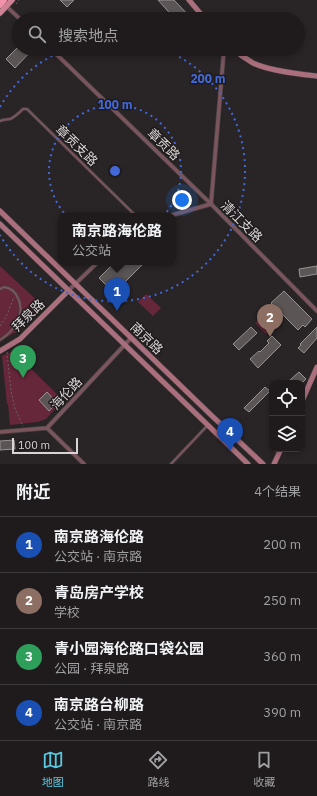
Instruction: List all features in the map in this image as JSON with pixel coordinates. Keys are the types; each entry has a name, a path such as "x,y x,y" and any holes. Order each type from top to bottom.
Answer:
{"main road":[{"path":"0,13 4,3 12,0"},
{"path":"189,0 199,12"},
{"path":"242,56 265,67 317,76"},
{"name":"南京路","path":"0,211 263,464"},
{"name":"南京路","path":"0,224 248,464"},
{"name":"拜泉路","path":"0,351 20,339 68,291"},
{"path":"305,395 317,367"},
{"path":"274,464 280,452"}],"street":[{"path":"4,3 13,12"},
{"name":"章贡路","path":"58,56 212,204"},
{"name":"清江支路","path":"223,56 212,204 317,311"},
{"path":"176,214 212,204"},
{"path":"68,291 95,265"},
{"name":"海伦路","path":"0,432 47,428 131,338"},
{"path":"47,428 84,464"}],"lane":[{"name":"章贡支路","path":"0,121 14,117 23,109 27,109 133,213"},
{"path":"0,289 4,287 11,288 21,305 20,316 15,327 0,340"},
{"path":"171,464 208,425"}],"path":[{"path":"0,326 6,317 15,293"},
{"path":"6,347 11,391 15,409 24,430"}],"shaded area":[{"path":"0,266 43,306 18,331 0,341"},
{"path":"146,294 161,308 153,316 138,302"},
{"path":"270,308 281,319 266,334 255,323"},
{"path":"13,351 63,400 46,419 38,422 10,425 2,356"}],"building":[{"path":"60,0 74,0 67,7"},
{"path":"158,0 174,0 185,12 169,12"},
{"path":"12,53 12,56 26,56 15,68 6,59"},
{"path":"112,265 142,265 114,293 99,278"},
{"path":"317,266 317,274 300,277 299,269"},
{"path":"284,291 312,319 305,327 303,325 298,330 271,303"},
{"path":"251,327 257,333 239,350 233,344"},
{"path":"317,327 317,338 304,353 298,348 301,345 300,344"},
{"path":"272,336 281,345 258,368 250,359 269,343 267,341"},
{"path":"299,372 306,379 305,380 290,380"},
{"path":"265,387 269,390 269,392 249,412 244,408"},
{"path":"47,392 57,403 49,411 39,400"},
{"path":"14,440 15,449 0,450 0,441"}],"place":[{"name":"南京路海伦路","path":"117,311"},
{"name":"青岛房产学校","path":"270,337"},
{"name":"青小园海伦路口袋公园","path":"23,378"},
{"name":"南京路台柳路","path":"230,451"}]}
